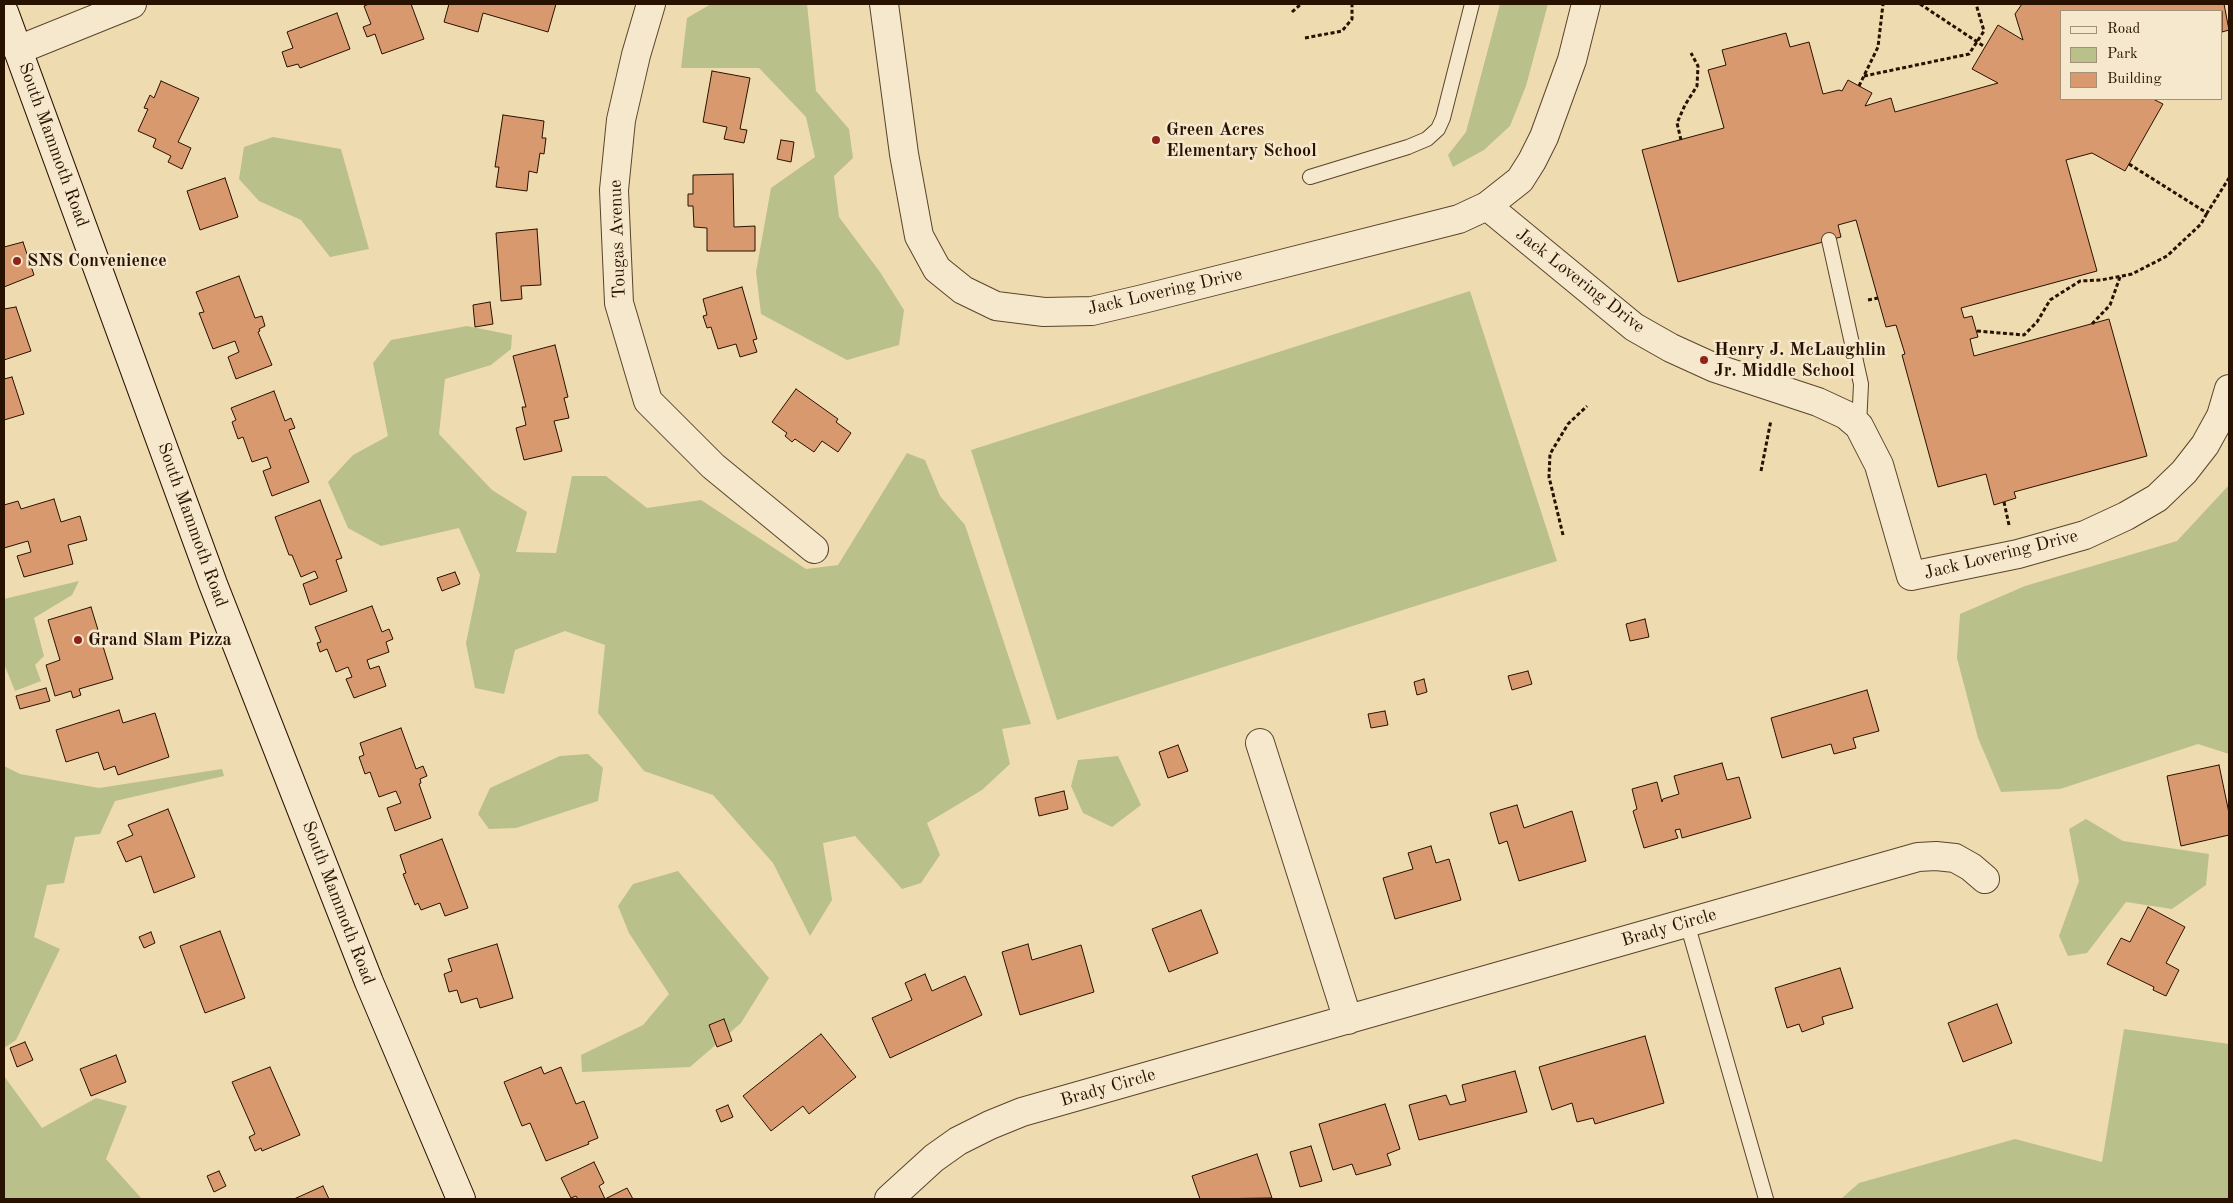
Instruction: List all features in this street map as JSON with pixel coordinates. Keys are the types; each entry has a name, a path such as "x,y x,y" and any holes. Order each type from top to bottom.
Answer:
{"street":[{"path":"18,50 132,4"},
{"name":"Tougas Avenue","path":"651,4 636,55 621,120 614,190 619,303 648,401 713,466 814,549"},
{"name":"Jack Lovering Drive","path":"884,4 904,154 919,236 937,268 963,290 996,306 1044,312 1092,311 1459,219 1487,206 1520,180 1544,137 1572,60 1586,4"},
{"name":"South Mammoth Road","path":"4,12 213,584 369,982 461,1199"},
{"name":"Jack Lovering Drive","path":"1487,206 1634,328 1715,368 1818,402 1846,415 1859,426 1879,465 1912,576 2018,554 2085,534 2126,516 2156,498 2184,472 2205,445 2221,416 2229,389"},
{"path":"1260,743 1348,1020"},
{"name":"Brady Circle","path":"889,1199 934,1158 958,1141 1022,1112 1918,857 1955,858 1971,867 1985,879"}],"lane":[{"path":"1310,177 1408,147 1427,139 1438,129 1443,118 1472,4"},
{"path":"1830,240 1861,384 1859,426"},
{"path":"1687,923 1766,1199"}],"path":[{"path":"1292,12 1301,4"},
{"path":"1305,38 1342,31 1352,19 1352,4"},
{"path":"1859,86 1878,47 1884,4"},
{"path":"1920,4 1985,47"},
{"path":"1864,76 1969,54 1984,31 1976,4"},
{"path":"1680,140 1677,123 1685,105 1697,86 1698,66 1691,53"},
{"path":"2129,164 2207,213"},
{"path":"1976,331 2024,335 2037,322 2050,300 2080,281 2132,274 2167,256 2201,224 2229,178"},
{"path":"2092,324 2110,304 2120,277"},
{"path":"1563,536 1549,477 1550,454 1568,424 1587,406"},
{"path":"1761,471 1772,416"},
{"path":"2004,502 2010,528"}],"green space":[{"path":"711,4 807,4 816,91 849,129 853,158 834,176 839,217 880,272 904,310 899,345 847,360 761,314 756,272 771,188 815,157 806,117 759,68 681,68 687,18"},
{"path":"1500,4 1548,4 1526,86 1510,126 1484,150 1453,167 1448,155 1466,132"},
{"path":"273,137 341,149 369,249 330,257 301,220 259,201 239,179 244,147"},
{"path":"1470,291 1557,561 1057,720 971,450"},
{"path":"467,326 512,335 511,349 491,365 445,379 439,434 492,490 527,512 516,552 556,553 572,476 606,476 647,508 701,500 806,569 838,565 907,453 925,460 940,496 965,525 1031,724 1002,729 1010,764 982,790 927,823 940,855 921,883 902,889 855,836 823,843 832,900 810,936 773,863 713,795 644,771 598,713 605,645 565,631 515,650 504,694 475,688 466,643 480,575 459,528 381,546 348,528 328,482 353,455 388,436 373,363 391,340"},
{"path":"2229,485 2229,754 2198,744 2060,789 2001,792 1978,738 1957,658 1960,614 2025,586 2177,541"},
{"path":"79,581 72,595 34,618 44,656 35,665 41,681 15,691 4,664 4,599"},
{"path":"588,754 603,768 598,801 516,828 489,829 478,814 490,788 560,756"},
{"path":"1118,756 1141,805 1112,827 1083,813 1071,786 1078,760"},
{"path":"4,766 20,774 99,788 222,769 224,776 115,801 100,834 75,837 64,883 47,885 34,937 60,949 16,1040 4,1048"},
{"path":"2086,819 2123,841 2209,854 2206,885 2172,909 2126,902 2087,953 2068,956 2059,936 2079,881 2069,829"},
{"path":"678,871 769,978 741,1023 690,1067 582,1072 581,1055 643,1025 669,994 629,933 618,906 633,884"},
{"path":"2124,1029 2229,1044 2229,1199 1841,1199 1859,1183 2015,1139 2102,1162"},
{"path":"4,1076 42,1128 96,1098 127,1106 106,1159 142,1199 4,1199"}],"building":[{"path":"369,4 411,4 424,39 382,54 375,34 367,37 363,27 371,24 364,6"},
{"path":"449,4 556,4 548,32 483,13 478,32 444,22"},
{"path":"2022,4 2224,4 2229,30 2223,32 2223,10 2060,10 2060,100 2155,100 2163,104 2125,171 2092,153 2066,160 2097,271 1961,308 1964,318 1972,316 1978,337 1970,339 1974,356 2109,319 2147,456 2014,492 2016,498 1994,505 1986,474 1938,487 1902,355 1905,354 1896,325 1886,327 1856,220 1838,225 1841,237 1678,282 1642,150 1724,128 1708,70 1726,65 1722,50 1786,33 1790,47 1809,42 1823,94 1842,91 1848,80 1872,93 1865,106 1891,98 1895,112 1998,83 1972,69 1998,25 2023,40 2015,14"},
{"path":"337,13 350,49 300,68 298,64 287,67 282,52 293,48 287,32"},
{"path":"712,71 750,78 740,129 747,130 744,143 724,139 727,127 703,122"},
{"path":"161,81 199,98 178,142 191,148 182,169 168,162 171,156 153,147 156,139 138,131 148,109 144,108 150,95 154,98"},
{"path":"503,115 544,121 542,138 546,138 544,154 540,153 537,173 529,171 527,191 496,187 499,167 495,167"},
{"path":"781,140 794,142 791,162 777,159"},
{"path":"733,174 734,227 755,226 755,251 707,251 707,228 694,227 693,206 688,206 688,194 693,194 693,175"},
{"path":"225,178 238,217 200,230 187,191"},
{"path":"537,229 541,285 521,286 522,299 501,301 496,233"},
{"name":"SNS Convenience","path":"23,242 34,275 4,287 4,247"},
{"path":"239,276 255,318 262,316 265,326 259,329 260,331 258,332 272,365 236,379 228,357 239,352 235,341 213,349 199,313 204,312 196,292"},
{"path":"742,287 757,339 753,340 757,352 740,357 736,344 718,349 711,327 707,328 703,316 707,315 703,299"},
{"path":"490,302 493,324 475,327 473,305"},
{"name":"SNS Convenience","path":"16,307 31,351 4,360 4,309"},
{"path":"555,345 568,397 564,398 569,418 554,421 562,451 524,460 516,428 526,425 522,407 526,407 513,356"},
{"path":"12,377 24,414 4,420 4,379"},
{"path":"796,389 838,419 836,422 851,433 838,452 822,441 814,452 795,439 792,442 785,436 787,433 772,422"},
{"path":"274,391 285,421 291,418 295,428 289,430 309,482 272,496 263,471 271,468 267,457 252,462 243,437 238,439 232,422 236,420 231,408"},
{"path":"54,499 61,522 80,516 87,540 68,545 73,564 24,577 17,556 31,552 28,541 4,548 4,505 18,501 21,509"},
{"path":"320,500 342,558 336,560 347,591 310,605 303,584 318,578 315,571 301,577 292,555 289,555 275,517"},
{"path":"455,572 460,584 442,591 437,578"},
{"path":"372,606 382,632 389,629 393,639 386,642 389,652 367,660 370,669 379,666 386,686 354,698 346,679 352,677 348,667 336,672 327,649 320,652 317,643 321,642 315,627"},
{"name":"Grand Slam Pizza","path":"91,607 113,679 79,689 81,695 73,698 71,691 55,696 46,665 60,660 48,620"},
{"path":"1645,619 1649,637 1630,641 1626,624"},
{"path":"1528,671 1532,684 1512,690 1508,676"},
{"path":"1424,679 1427,692 1417,695 1414,682"},
{"path":"46,688 50,701 20,709 16,696"},
{"path":"1867,690 1879,731 1853,738 1856,748 1834,754 1831,744 1782,758 1771,718"},
{"path":"119,710 123,723 155,713 169,757 118,775 115,766 104,770 98,752 66,762 56,730"},
{"path":"1385,711 1388,725 1371,728 1368,714"},
{"path":"401,728 416,769 423,766 427,776 420,779 421,783 419,784 431,818 395,831 387,808 401,803 396,791 379,797 370,772 365,774 359,757 364,755 360,743"},
{"path":"1178,745 1188,771 1168,778 1159,752"},
{"path":"1722,763 1727,780 1739,777 1751,818 1682,838 1680,829 1675,830 1678,838 1644,848 1633,811 1637,809 1632,789 1657,782 1662,802 1663,799 1679,794 1674,776"},
{"path":"2219,765 2229,813 2229,835 2181,846 2167,776"},
{"path":"1064,791 1068,809 1039,816 1035,798"},
{"path":"1517,805 1524,828 1572,811 1586,861 1519,881 1507,841 1499,844 1490,813"},
{"path":"168,809 195,877 154,893 141,856 126,862 117,842 133,835 128,825"},
{"path":"442,839 468,908 445,916 440,903 421,910 418,903 415,905 403,874 406,873 400,855"},
{"path":"1431,846 1436,863 1449,859 1461,900 1395,919 1383,878 1413,869 1408,853"},
{"path":"2148,907 2185,927 2166,963 2179,970 2166,996 2153,990 2154,987 2107,964 2121,938 2130,942"},
{"path":"1201,910 1218,953 1169,972 1152,929"},
{"path":"220,931 245,998 205,1013 180,946"},
{"path":"151,932 155,943 144,948 139,937"},
{"path":"497,944 513,998 480,1008 477,998 461,1003 457,990 449,992 444,974 452,971 448,959"},
{"path":"1028,944 1032,960 1081,945 1094,992 1020,1015 1002,952"},
{"path":"1840,968 1853,1008 1822,1017 1824,1024 1802,1032 1799,1024 1787,1028 1775,988"},
{"path":"925,974 932,991 965,976 982,1015 890,1058 872,1018 912,1000 905,983"},
{"path":"1997,1004 2012,1043 1963,1062 1948,1023"},
{"path":"724,1019 732,1041 717,1047 709,1025"},
{"path":"821,1034 856,1077 809,1114 803,1106 771,1131 743,1096"},
{"path":"1645,1036 1664,1103 1595,1124 1593,1118 1577,1122 1572,1103 1552,1110 1539,1067"},
{"path":"25,1042 33,1060 17,1067 10,1048"},
{"path":"116,1055 126,1082 91,1096 80,1069"},
{"path":"270,1067 300,1135 262,1151 261,1148 255,1151 249,1137 255,1134 232,1082"},
{"path":"541,1067 544,1074 561,1067 576,1104 584,1101 598,1138 588,1142 589,1144 546,1161 530,1123 522,1126 504,1082"},
{"path":"1515,1071 1527,1112 1419,1140 1409,1105 1446,1095 1450,1105 1466,1101 1462,1085"},
{"path":"1385,1104 1400,1149 1387,1154 1391,1165 1356,1175 1352,1164 1333,1170 1319,1124"},
{"path":"728,1105 733,1117 721,1122 716,1110"},
{"path":"1311,1146 1322,1181 1300,1187 1290,1152"},
{"path":"1257,1154 1272,1198 1200,1199 1192,1176"},
{"path":"594,1162 604,1183 599,1186 605,1199 578,1199 576,1196 571,1198 561,1178"},
{"path":"219,1171 226,1186 214,1192 207,1176"},
{"path":"323,1186 329,1199 294,1199"},
{"path":"627,1188 633,1199 605,1199"}],"place":[{"name":"Green Acres Elementary School","path":"1156,140"},
{"name":"SNS Convenience","path":"17,261"},
{"name":"Henry J. McLaughlin Jr. Middle School","path":"1704,360"},
{"name":"Grand Slam Pizza","path":"78,640"}]}
